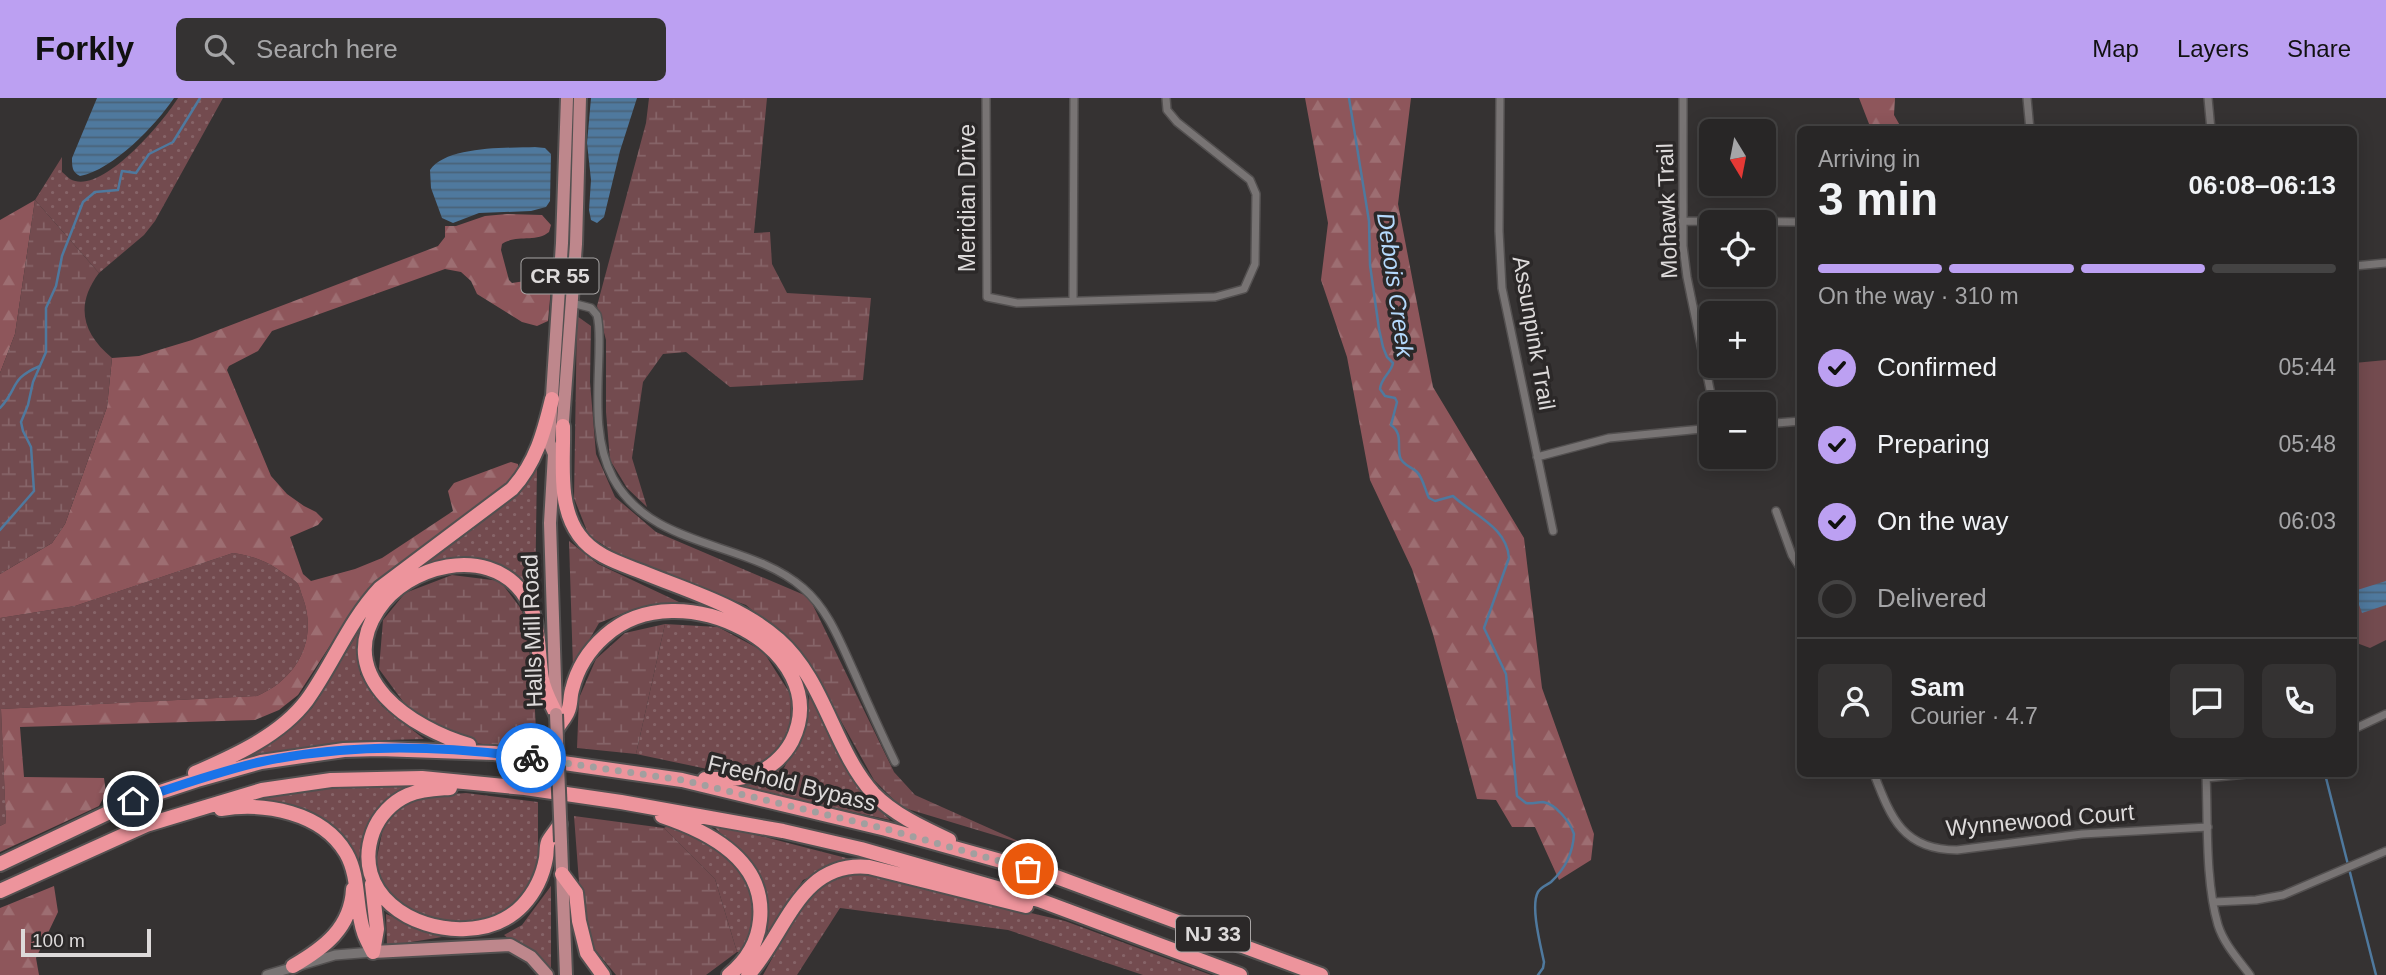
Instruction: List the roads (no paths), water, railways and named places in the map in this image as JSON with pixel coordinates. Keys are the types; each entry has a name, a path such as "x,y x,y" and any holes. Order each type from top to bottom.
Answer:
{"highway":[{"path":"133,801 256,742 290,719 307,701 359,614 380,588 495,502 523,477 540,443 552,399"},
{"path":"564,426 565,498 569,518 583,541 606,558 736,611 780,640 809,678 855,768 875,795 894,811 982,856"},
{"path":"494,753 445,738 410,720 386,698 374,680 367,660 370,627 383,603 410,581 437,569 463,565 489,568 509,578 523,594 533,614 540,645 542,680 560,719"},
{"path":"560,719 576,676 592,649 611,630 633,618 661,610 692,611 727,620 750,632 775,654 793,681 799,710 794,735 777,760 752,775 682,780"},
{"name":"Freehold Bypass","path":"0,864 133,801 234,769 295,756 379,748 494,753 682,780 774,801 982,856 1087,887 1321,975"},
{"name":"Freehold Bypass","path":"0,891 116,837 164,818 262,790 331,780 422,778 525,788 621,802 783,831 872,852 1039,901 1240,975"},
{"path":"373,952 377,929 369,860 371,838 376,825 389,807 407,795 433,789 525,788"},
{"path":"621,802 702,831 730,850 747,867 759,894 760,925 749,953 729,975"},
{"path":"164,818 234,807 266,808 293,813 313,822 331,836 346,854 353,874 363,931 373,952"},
{"path":"369,860 371,874 379,891 401,913 434,927 476,929 498,923 523,905 541,877 560,824"},
{"path":"748,975 811,885 827,874 849,867 879,869 1124,931"},
{"path":"293,966 328,943 344,925 352,898 353,874"},
{"path":"562,874 576,893 587,953 603,975"}],"main road":[{"name":"Halls Mill Road","path":"554,454 561,442 564,426 572,303 576,99"},
{"name":"Halls Mill Road","path":"560,824 560,719 550,523 554,454 549,442 562,243 576,99"},
{"path":"554,843 562,874 566,975"},
{"path":"373,952 510,945 531,957 547,975"}],"street":[{"name":"Meridian Drive","path":"986,98 987,297 1017,303 1073,301"},
{"path":"1074,98 1073,301 1215,297 1244,289 1255,264 1255,194 1250,180 1177,122 1167,110 1166,98"},
{"name":"Assunpink Trail","path":"1500,98 1500,269 1505,306 1553,531"},
{"name":"Mohawk Trail","path":"1683,98 1682,221 1687,277 1711,392"},
{"path":"2027,98 2030,126"},
{"path":"2208,98 2211,126"},
{"path":"1682,221 1797,222"},
{"path":"2357,266 2386,263"},
{"path":"572,303 591,308 597,315 599,434 607,465 622,492 640,511 660,525 772,568 810,594 827,617 895,762"},
{"path":"1776,423 1797,421"},
{"path":"1538,457 1609,439 1699,429"},
{"path":"1776,512 1797,563"},
{"path":"2357,728 2386,714"},
{"name":"Wynnewood Court","path":"1875,777 1888,809 1900,829 1922,844 1944,850 2082,834 2208,827"},
{"path":"2206,777 2214,902 2218,925 2250,975"},
{"path":"2214,902 2266,899 2283,895 2386,851"},
{"path":"267,975 335,955 373,952"}],"water":[{"path":"97,98 174,98 133,145 106,165 80,176 73,169 72,158"},
{"path":"591,98 637,98 620,151 604,217 597,223 591,220 589,210 591,180 587,143"},
{"path":"545,148 551,154 550,201 546,207 531,211 479,213 453,223 442,218 431,188 430,170 438,162 463,152"},
{"path":"2386,581 2386,605 2362,613 2357,590"}],"waterway":[{"path":"0,530 34,491 31,447 21,422 33,382 46,352 46,308 56,286 62,256 83,202 95,192 118,190 122,171 136,173 149,154 173,142 200,98"},
{"name":"Debois Creek","path":"1349,98 1369,221 1370,265 1379,329 1387,357 1393,363 1380,389 1385,396 1395,398 1397,402 1391,425 1398,436 1400,457 1419,475 1429,498 1435,501 1453,496 1488,522 1507,547 1509,558 1484,628 1506,674 1517,796 1526,803 1543,802 1553,806 1566,819 1574,834 1564,866 1551,882 1539,890 1536,898 1537,927 1544,962 1538,975"},
{"path":"0,408 23,375 40,366"},
{"path":"2326,777 2376,975"}]}
